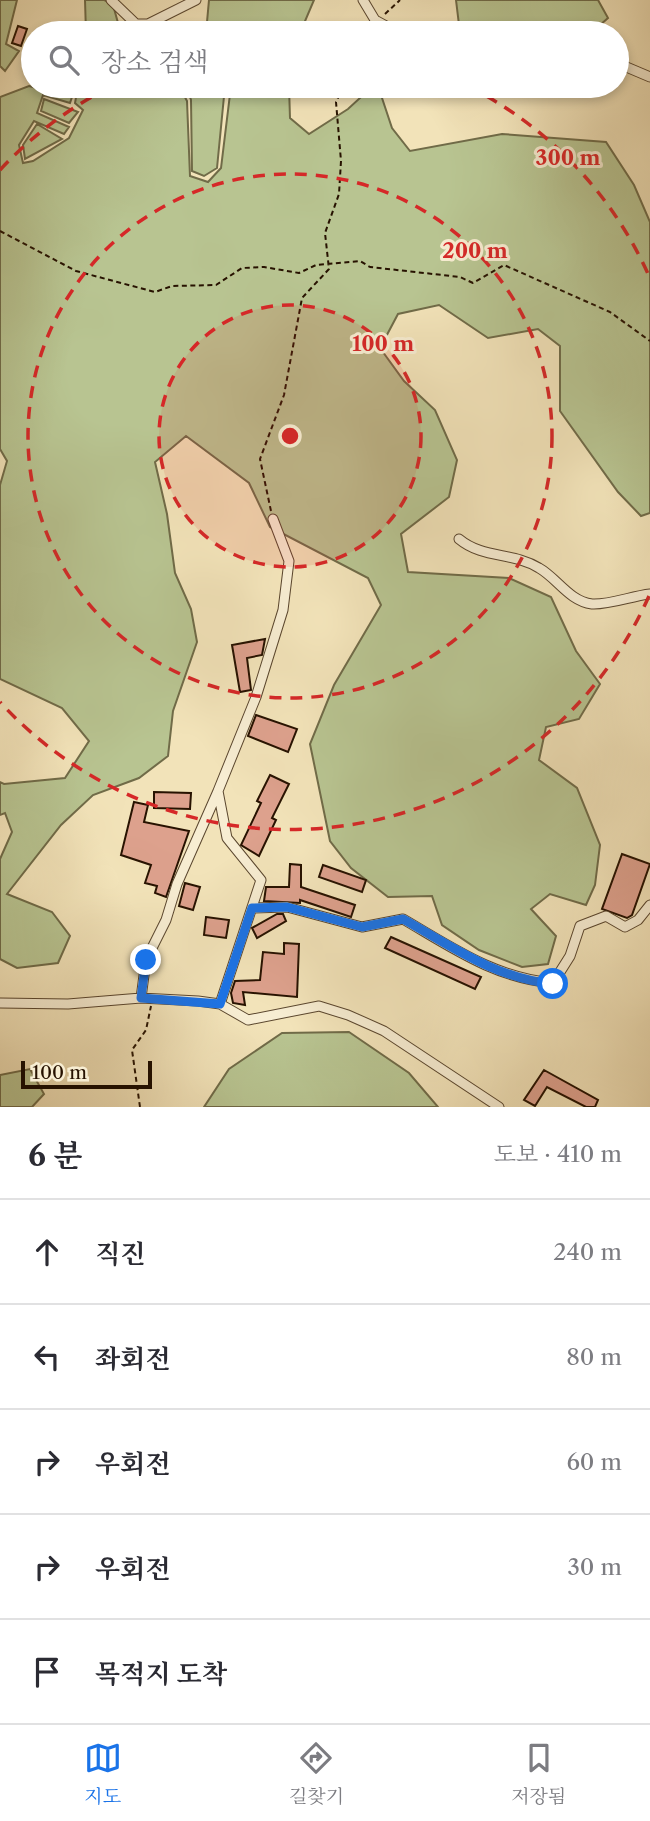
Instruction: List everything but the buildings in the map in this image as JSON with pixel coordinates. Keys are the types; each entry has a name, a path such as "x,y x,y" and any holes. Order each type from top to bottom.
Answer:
{"street":[{"path":"111,0 134,21"},
{"path":"154,21 197,0"},
{"path":"363,0 377,21"},
{"path":"629,68 650,77"},
{"path":"141,998 146,960 166,920 177,884 256,697 283,610 289,561 273,519"},
{"path":"459,540 473,551 518,559 539,568 574,597 592,604 650,594"},
{"path":"218,791 228,838 261,880 220,1004"},
{"path":"252,908 287,907 362,927 403,919 489,968 522,981 553,984 570,956 580,926 606,916 625,927 638,920 650,905"},
{"path":"0,1003 68,1004 152,998 220,1004 248,1020 319,1006 384,1031 499,1107"}],"path":[{"path":"273,519 260,459 284,395 302,298 328,266 325,233 339,194 341,161 336,102 338,98"},
{"path":"0,231 76,271 155,292 172,286 216,285 242,268 264,267 299,273 316,265 360,261 370,267 460,277 473,283 503,265 610,312 650,341"},
{"path":"141,1107 132,1049 146,1031 152,998"}],"green space":[{"path":"0,0 17,0 6,44 19,51 5,71 0,66"},
{"path":"85,0 104,0 113,5 117,21 86,21"},
{"path":"209,0 314,0 305,21 207,21"},
{"path":"456,0 598,0 608,18 605,21 459,21"},
{"path":"21,89 21,98 42,98 37,113 69,127 64,134 34,121 19,145 23,163 33,161 69,138 83,110 75,103 76,98 185,98 190,176 208,182 221,168 230,98 289,98 290,118 309,134 360,98 382,98 392,128 410,151 502,134 606,142 634,185 650,222 650,513 641,516 618,492 560,411 560,346 538,329 488,338 439,305 398,314 380,348 404,381 435,410 457,460 449,497 401,534 408,572 509,578 551,597 576,651 600,684 579,719 546,727 539,760 577,788 600,845 595,885 586,905 550,894 531,909 556,936 548,964 522,967 479,950 442,925 432,896 388,897 351,868 330,841 310,744 334,685 381,605 368,578 270,527 249,483 186,436 155,462 167,514 175,573 191,609 197,642 173,711 168,756 139,778 93,795 61,825 7,894 52,912 70,936 58,963 17,968 0,959 0,859 12,832 5,813 0,815 0,782 4,784 65,778 89,741 62,708 0,679 0,485 7,461 0,449 0,97"},
{"path":"53,98 72,98 70,103"},
{"path":"190,98 224,98 217,168 204,176 192,171"},
{"path":"44,99 78,112 69,123 41,111"},
{"path":"37,124 62,139 25,159 23,145"},
{"path":"349,1032 409,1073 438,1107 204,1107 229,1069 282,1033"},
{"path":"30,1069 44,1094 32,1107 0,1107 0,1075"}],"route":[{"path":"146,960 141,998 220,1004 252,908 287,907 362,927 403,919 489,968 522,981 553,984"}]}
